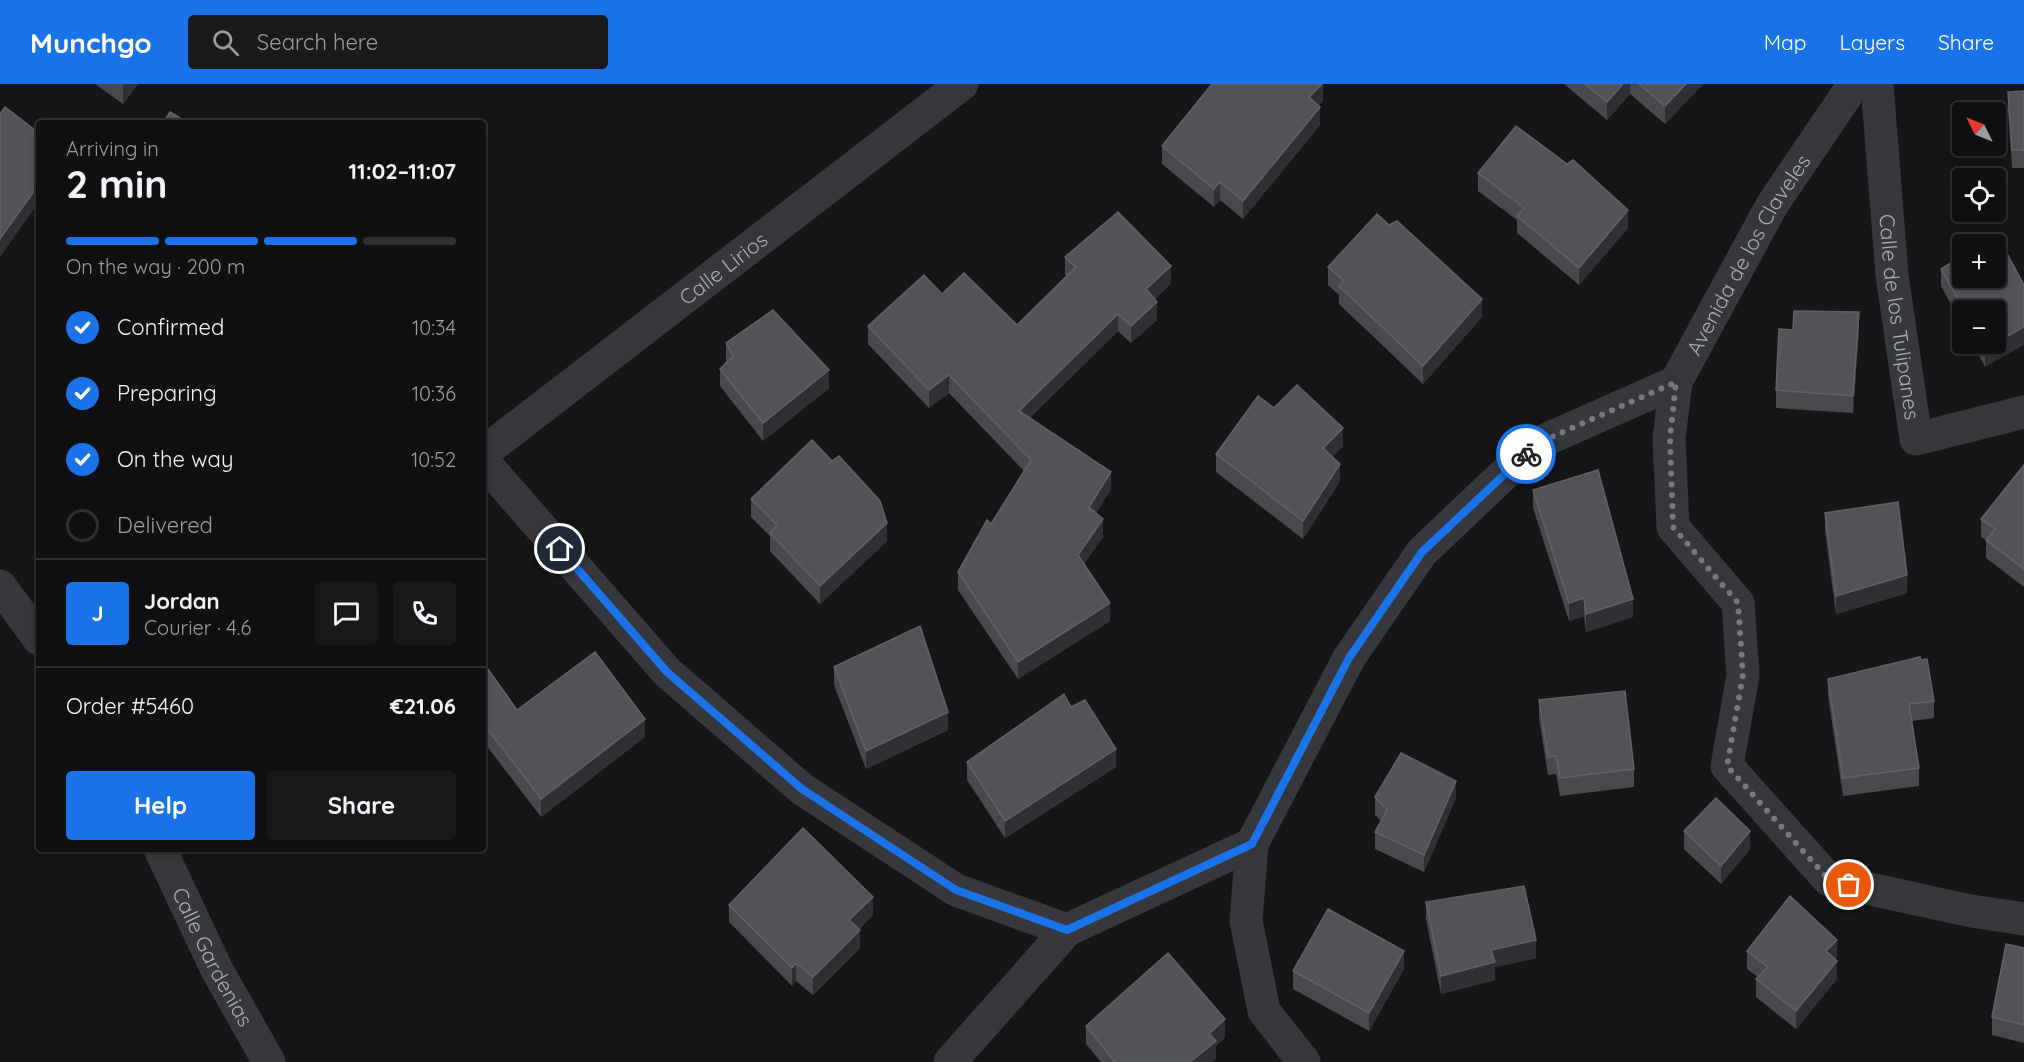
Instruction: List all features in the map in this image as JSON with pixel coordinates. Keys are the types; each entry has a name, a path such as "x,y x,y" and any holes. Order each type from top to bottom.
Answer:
{"street":[{"name":"Calle Lirios","path":"486,451 962,84"},
{"name":"Avenida de los Claveles","path":"1676,382 1772,205 1854,84"},
{"name":"Calle de los Tulipanes","path":"1877,84 1892,275 1916,439 2024,412"},
{"path":"1304,1062 1264,1011 1246,921 1252,844 1349,658 1422,552 1536,444 1676,382"},
{"path":"1676,382 1670,438 1673,527 1738,603 1743,675 1727,766 1829,880 1971,911 2024,919"},
{"path":"486,464 667,672 802,789 956,890 1067,930"},
{"path":"0,586 36,635"},
{"path":"950,1062 1067,930 1252,844"},
{"name":"Calle Gardenias","path":"161,852 217,970 269,1062"}],"building":[{"path":"1212,84 1322,84 1309,97 1320,107 1243,201 1220,182 1214,189 1162,146"},
{"path":"1585,84 1623,84 1607,102"},
{"path":"1639,84 1686,84 1665,106"},
{"path":"2024,91 2024,150 2012,150 2008,92"},
{"path":"5,107 36,131 36,188 0,239 0,114"},
{"path":"170,112 183,120 165,120"},
{"path":"1516,126 1567,164 1573,160 1628,210 1579,268 1517,216 1524,208 1478,173"},
{"path":"1118,212 1171,266 1146,289 1157,302 1131,326 1118,314 1019,411 1111,472 1089,507 1103,519 1078,555 1110,603 1018,662 958,572 987,520 991,524 1031,460 949,375 929,390 868,326 924,275 942,294 964,273 1017,325 1076,267 1065,257"},
{"path":"1377,214 1389,225 1397,221 1482,299 1423,366 1339,286 1344,281 1328,267"},
{"path":"2006,252 2024,285 2024,327 2006,337 2006,300 1958,300 1941,269 1952,262 1952,288 2006,288"},
{"path":"773,310 829,370 763,423 720,369 733,356 726,343"},
{"path":"1794,311 1859,312 1853,396 1776,390 1779,329 1793,330"},
{"path":"1297,385 1343,428 1323,448 1340,464 1303,521 1216,454 1258,396 1274,408"},
{"path":"812,440 832,461 839,456 880,501 887,523 820,586 770,533 777,525 751,499"},
{"path":"2024,465 2024,569 1986,540 1995,529 1981,519"},
{"path":"1598,470 1633,599 1586,614 1584,598 1569,603 1533,490"},
{"path":"1898,502 1907,575 1836,596 1825,513"},
{"path":"920,626 948,712 866,751 834,667"},
{"path":"595,652 645,719 541,799 486,727 486,666 517,710"},
{"path":"1920,657 1921,660 1927,659 1934,701 1909,704 1919,768 1843,778 1828,679"},
{"path":"1625,691 1634,769 1560,778 1556,756 1548,757 1539,700"},
{"path":"1064,694 1071,707 1085,700 1116,749 1005,821 967,762"},
{"path":"1401,753 1456,781 1424,855 1375,832 1387,810 1375,797"},
{"path":"1716,798 1750,831 1721,866 1684,831"},
{"path":"803,828 873,897 849,920 860,930 813,977 796,963 792,968 729,905"},
{"path":"1524,886 1536,940 1491,950 1495,962 1441,976 1426,902"},
{"path":"1790,896 1837,940 1826,951 1837,961 1796,1011 1756,979 1768,967 1747,951"},
{"path":"1328,909 1404,951 1369,1013 1293,971"},
{"path":"2006,944 2024,948 2024,1025 1992,1017"},
{"path":"1168,953 1225,1019 1209,1034 1216,1041 1190,1062 1115,1062 1086,1026"}],"way so far":[{"path":"1526,454 1536,444 1676,382 1670,438 1673,527 1738,603 1743,675 1727,766 1829,880 1849,885"}],"route":[{"path":"560,549 667,672 802,789 956,890 1067,930 1252,844 1349,658 1422,552 1526,454"}]}
